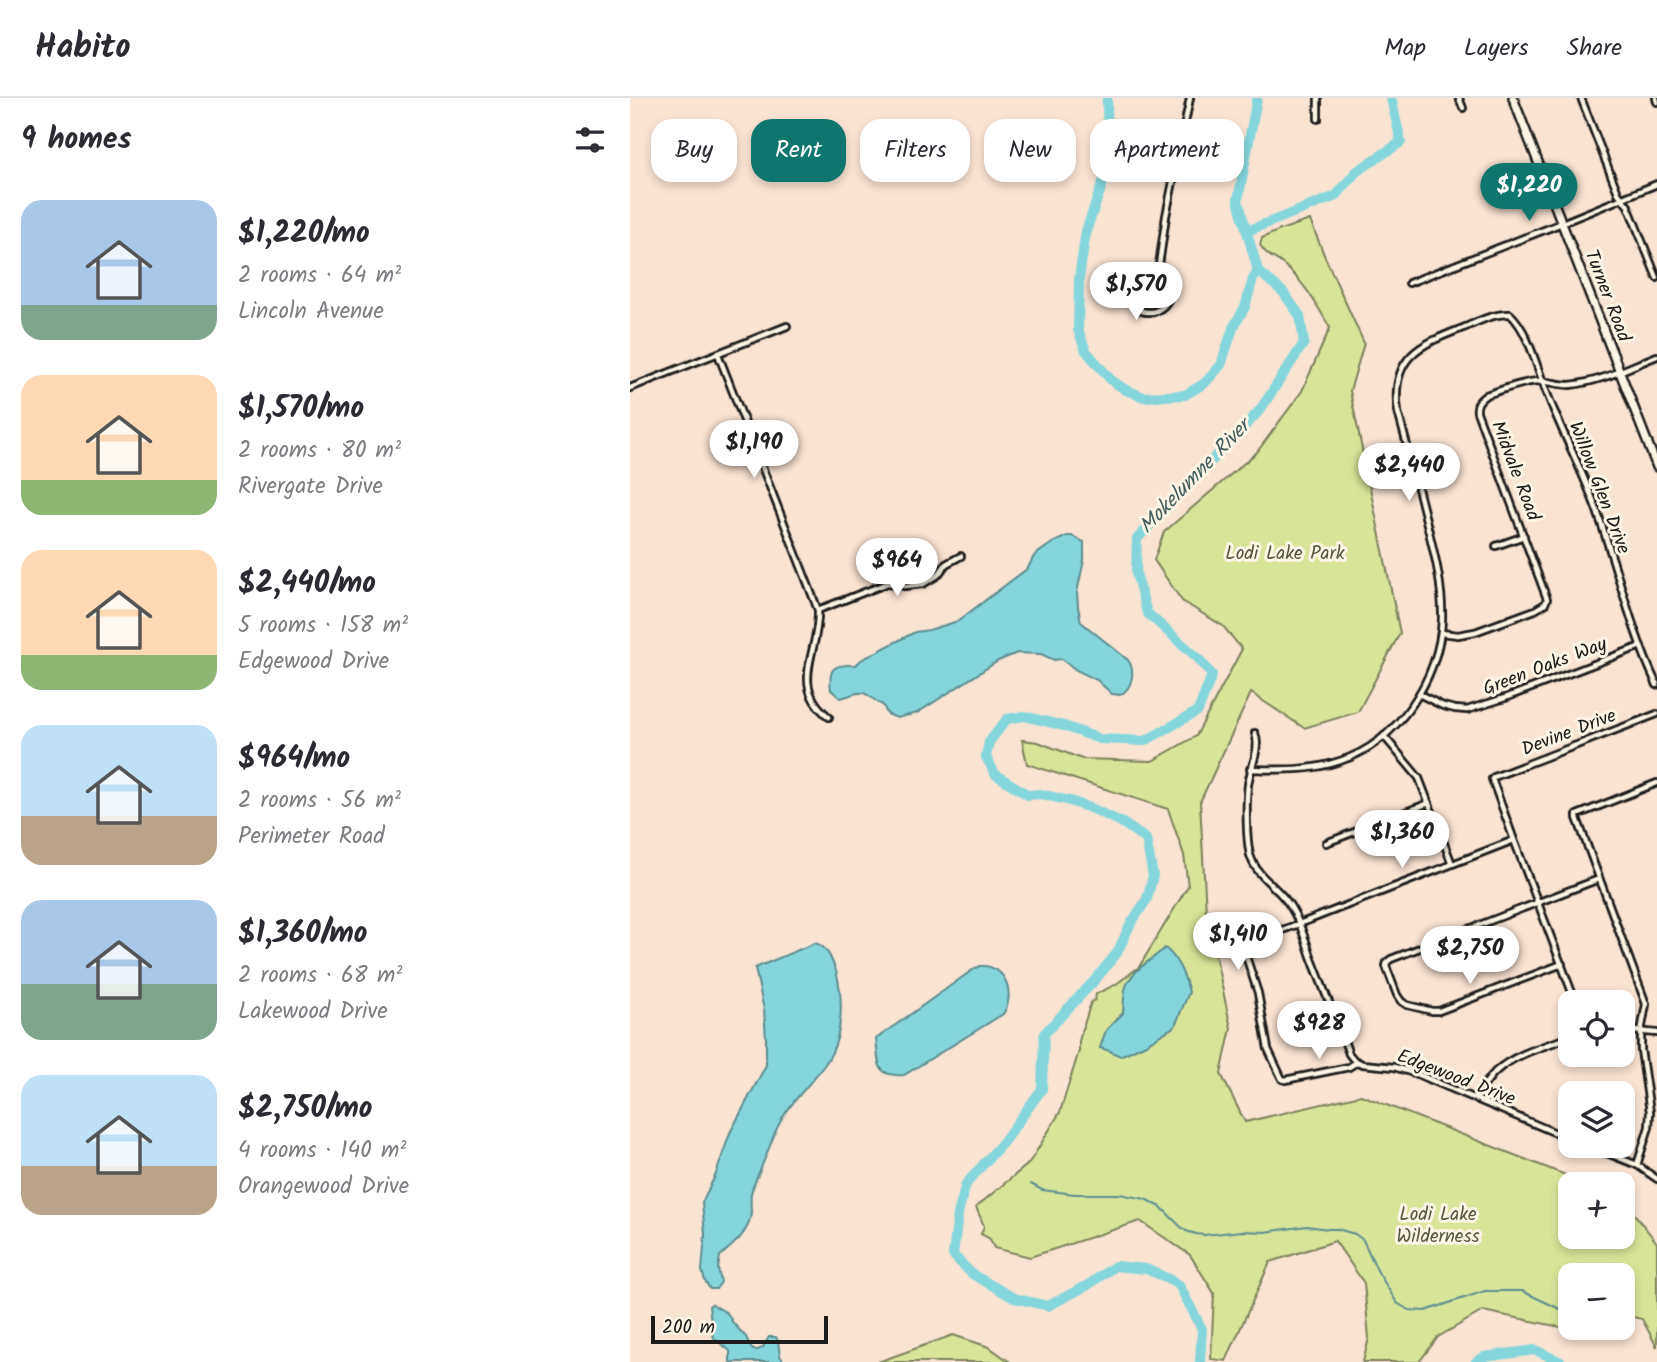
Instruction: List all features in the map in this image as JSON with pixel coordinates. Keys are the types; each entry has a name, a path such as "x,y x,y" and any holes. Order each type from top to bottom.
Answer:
{"main road":[{"name":"Turner Road","path":"1513,98 1657,467"}],"street":[{"path":"1158,272 1166,216 1190,98"},
{"path":"1318,98 1318,119"},
{"path":"1460,98 1463,108"},
{"path":"1581,98 1618,193 1628,206 1657,278"},
{"path":"1409,283 1657,184"},
{"path":"1144,271 1158,272 1164,275 1170,287 1167,302 1154,312 1140,310 1129,298 1131,281 1144,271"},
{"path":"1250,769 1320,767 1360,753 1384,736 1405,714 1428,678 1441,633 1442,601 1436,559 1396,399 1400,373 1412,353 1436,339 1502,314 1510,314 1524,333 1542,381 1551,384 1570,385 1604,378 1657,356"},
{"path":"630,388 787,326"},
{"path":"718,354 818,610 807,677 808,688 813,700 829,717"},
{"name":"Midvale Road","path":"1441,633 1468,634 1545,604 1547,595 1477,412 1481,398 1486,395 1542,381"},
{"name":"Willow Glen Drive","path":"1542,381 1592,496 1622,592 1657,685"},
{"name":"Midvale Road","path":"1496,547 1524,536"},
{"path":"818,610 888,583 905,586 923,584 938,575 946,564 961,556"},
{"name":"Green Oaks Way","path":"1419,694 1443,706 1467,710 1641,646"},
{"name":"Devine Drive","path":"1514,840 1492,779 1494,777 1657,714"},
{"path":"1255,733 1258,740 1247,788 1250,854 1260,875 1292,907 1299,923 1349,1054 1357,1062 1349,1067 1282,1079 1268,1049 1258,993 1242,941 1262,932 1275,932 1299,923 1514,840 1571,990"},
{"path":"1384,736 1419,778 1452,864"},
{"path":"1637,1165 1649,1127 1650,1112 1641,1032 1646,1011 1645,999 1577,814 1657,783"},
{"path":"1326,843 1429,803"},
{"path":"1562,964 1439,1011 1432,1011 1401,1001 1386,964 1391,959 1599,879"},
{"path":"1635,1032 1657,1032"},
{"path":"1476,1099 1487,1082 1506,1064 1558,1042"},
{"name":"Edgewood Drive","path":"1357,1062 1417,1074 1558,1134"},
{"path":"1619,1158 1637,1165 1657,1179"}],"green space":[{"name":"Lodi Lake Park","path":"1310,220 1364,343 1350,391 1400,633 1358,712 1304,728 1251,693 1200,802 1206,912 1231,1028 1221,1074 1245,1122 1361,1095 1558,1172 1558,1249 1635,1249 1635,1215 1657,1243 1657,1347 1642,1319 1635,1317 1635,1263 1558,1263 1558,1327 1483,1311 1438,1337 1419,1362 1363,1362 1369,1338 1364,1283 1335,1241 1270,1262 1226,1361 1211,1359 1214,1293 1190,1255 1140,1221 1030,1257 994,1248 990,1239 981,1234 984,1226 976,1207 1027,1165 1060,1112 1091,1002 1095,1000 1096,994 1115,985 1139,967 1188,886 1184,855 1168,809 1027,764 1022,740 1038,742 1082,759 1152,761 1196,736 1242,649 1223,626 1182,601 1154,560 1164,532 1257,452 1302,391 1330,328 1299,280 1260,245 1262,238"},
{"path":"953,1335 989,1347 1010,1362 878,1362"}],"water":[{"path":"1067,536 1084,542 1084,560 1077,592 1081,622 1128,660 1132,669 1130,684 1120,695 1112,694 1097,680 1076,670 1062,659 1054,660 1041,654 1017,653 998,661 917,713 897,718 887,714 883,705 865,694 840,698 831,690 834,668 856,665 915,632 958,621 1028,568 1034,556"},
{"path":"815,943 823,947 828,954 839,982 841,1007 835,1043 825,1064 793,1103 777,1128 751,1193 751,1214 747,1227 740,1238 720,1256 718,1269 721,1282 716,1289 710,1289 702,1271 705,1234 702,1203 716,1174 730,1133 766,1065 764,1010 755,968"},
{"path":"1165,948 1177,962 1189,992 1175,1026 1120,1056 1100,1048 1106,1030 1123,1013 1125,991 1130,979"},
{"path":"980,966 996,970 1006,982 1009,998 1003,1014 904,1075 883,1071 876,1039"},
{"path":"712,1304 727,1313 753,1350 763,1347 769,1337 776,1337 784,1362 730,1362 730,1351 713,1337 709,1306"}],"waterway":[{"name":"Mokelumne River","path":"1107,98 1108,168 1086,231 1079,279 1078,330 1086,351 1111,380 1126,390 1144,397 1185,395 1205,383 1221,365 1233,328 1245,307 1258,271 1283,292 1300,316 1304,343 1260,410 1137,539 1136,573 1147,613 1198,658 1212,675 1198,711 1145,741 1100,739 1024,716 1007,719 989,742 986,757 995,774 1028,795 1041,794 1093,809 1121,822 1146,839 1153,876 1147,899 1130,925 1117,953 1044,1034 1042,1089 1004,1141 966,1184 958,1214 953,1255 972,1274 1014,1298 1048,1306 1088,1285 1115,1266 1146,1269 1167,1278 1179,1285 1202,1329 1200,1362"},
{"path":"1257,98 1238,200 1258,271"},
{"path":"1247,231 1336,196 1356,172 1401,142 1391,98"},
{"path":"1031,1184 1042,1190 1075,1194 1120,1194 1145,1199 1161,1207 1186,1231 1196,1234 1265,1232 1307,1226 1355,1234 1363,1240 1397,1303 1409,1310 1425,1311 1485,1291 1522,1291 1558,1308"},
{"name":"Mokelumne River","path":"1476,1362 1484,1357 1535,1350 1561,1362"}],"park label":[{"name":"Lodi Lake Wilderness","path":"1438,1226"}]}
